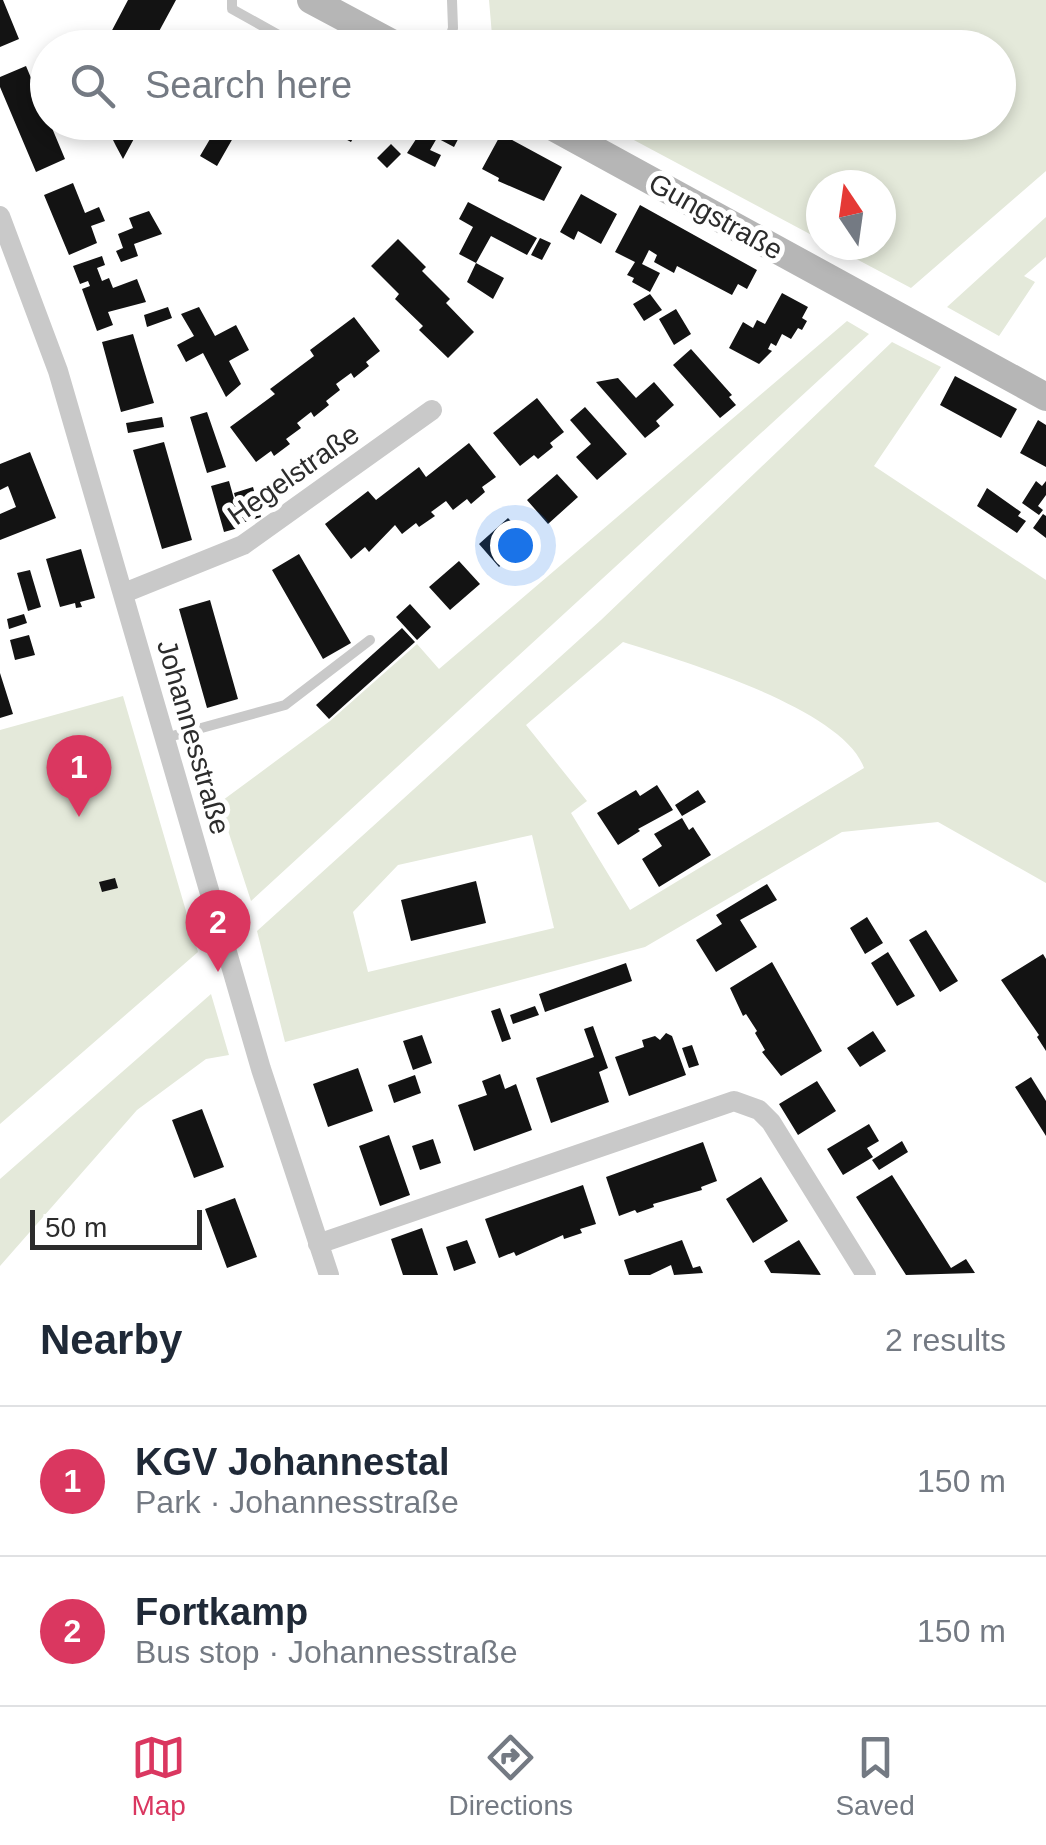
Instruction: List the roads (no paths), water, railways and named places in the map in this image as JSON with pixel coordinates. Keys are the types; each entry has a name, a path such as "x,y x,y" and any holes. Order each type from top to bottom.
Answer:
{"street":[{"path":"311,0 367,30"},
{"name":"Gungstraße","path":"577,140 1046,397"},
{"name":"Johannesstraße","path":"0,216 58,371 260,1070 329,1275"},
{"name":"Hegelstraße","path":"124,593 242,545 432,410"},
{"path":"318,1244 734,1101 760,1110 771,1122 866,1275"}],"lane":[{"path":"232,0 232,10 269,30"},
{"path":"452,0 452,30"},
{"path":"165,738 285,704 370,640"}],"place":[{"name":"KGV Johannestal","path":"79,817"},
{"name":"Fortkamp","path":"218,972"}]}
